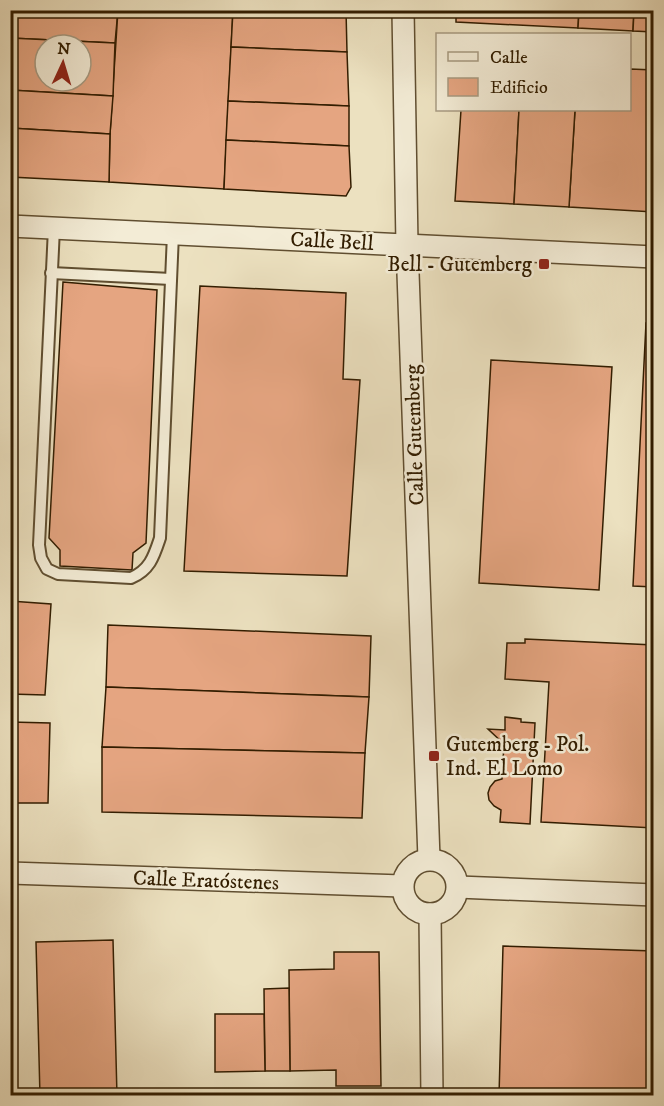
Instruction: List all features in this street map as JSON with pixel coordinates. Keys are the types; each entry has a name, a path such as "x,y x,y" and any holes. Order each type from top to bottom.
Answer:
{"street":[{"name":"Calle Gutemberg","path":"403,10 407,245 429,859"},
{"name":"Calle Bell","path":"10,226 654,257"},
{"path":"429,859 446,864 452,870 458,887 452,903 446,909 430,914 420,913 412,908 402,892 406,873 420,861 429,859"},
{"name":"Calle Eratóstenes","path":"10,873 402,886"},
{"path":"458,887 654,895"},
{"path":"430,914 432,1095"}],"lane":[{"path":"54,228 39,545 41,558 47,569 58,574 131,578 140,574 150,562 160,538 173,234"},
{"path":"51,273 171,279"}],"building":[{"path":"10,10 118,10 115,43 93,42 93,33 33,33 33,39 10,38"},
{"path":"118,10 233,10 224,189 109,182"},
{"path":"233,10 346,10 347,52 231,47"},
{"path":"456,10 579,10 578,28 456,22"},
{"path":"579,10 634,10 633,31 578,28"},
{"path":"634,10 654,10 654,32 633,31"},
{"path":"10,38 33,39 33,91 10,90"},
{"path":"93,42 115,43 113,96 62,93 93,93"},
{"path":"231,47 347,52 349,106 228,101"},
{"path":"631,69 654,70 654,212 569,207 575,111 631,111"},
{"path":"10,90 113,96 110,134 10,128"},
{"path":"228,101 349,106 349,146 226,140"},
{"path":"461,111 519,111 514,204 455,201"},
{"path":"519,111 575,111 569,207 514,204"},
{"path":"10,128 110,134 109,182 10,177"},
{"path":"226,140 349,146 351,187 346,196 224,189"},
{"path":"63,282 157,290 146,543 133,553 132,570 60,566 60,550 49,538"},
{"path":"200,286 346,293 343,379 360,380 347,576 184,571"},
{"path":"646,323 654,323 654,587 633,586"},
{"path":"491,360 612,367 599,590 479,583"},
{"path":"10,601 51,604 45,695 10,694"},
{"path":"108,625 371,636 369,697 106,687"},
{"path":"525,639 654,645 654,828 541,822 549,682 505,679 507,643 525,643"},
{"path":"106,687 369,697 365,753 102,747"},
{"path":"505,717 535,723 530,824 500,822 501,810 489,800 490,787 495,781 502,779 504,744 488,729 505,730"},
{"path":"10,722 50,723 48,803 10,803"},
{"path":"102,747 365,753 362,818 102,812"},
{"path":"113,940 117,1096 40,1096 36,942"},
{"path":"503,946 654,951 654,1096 499,1096"},
{"path":"334,952 379,952 381,1086 336,1086 336,1070 290,1071 289,970 334,969"},
{"path":"289,988 290,1071 265,1071 264,989"},
{"path":"215,1014 264,1014 265,1071 215,1072"},
{"path":"382,1093 382,1096 337,1096 337,1094"},
{"path":"216,1094 216,1096 157,1096 157,1095"}],"place":[{"name":"Bell - Gutemberg","path":"544,264"},
{"name":"Gutemberg - Pol. Ind. El Lomo","path":"434,756"}]}
